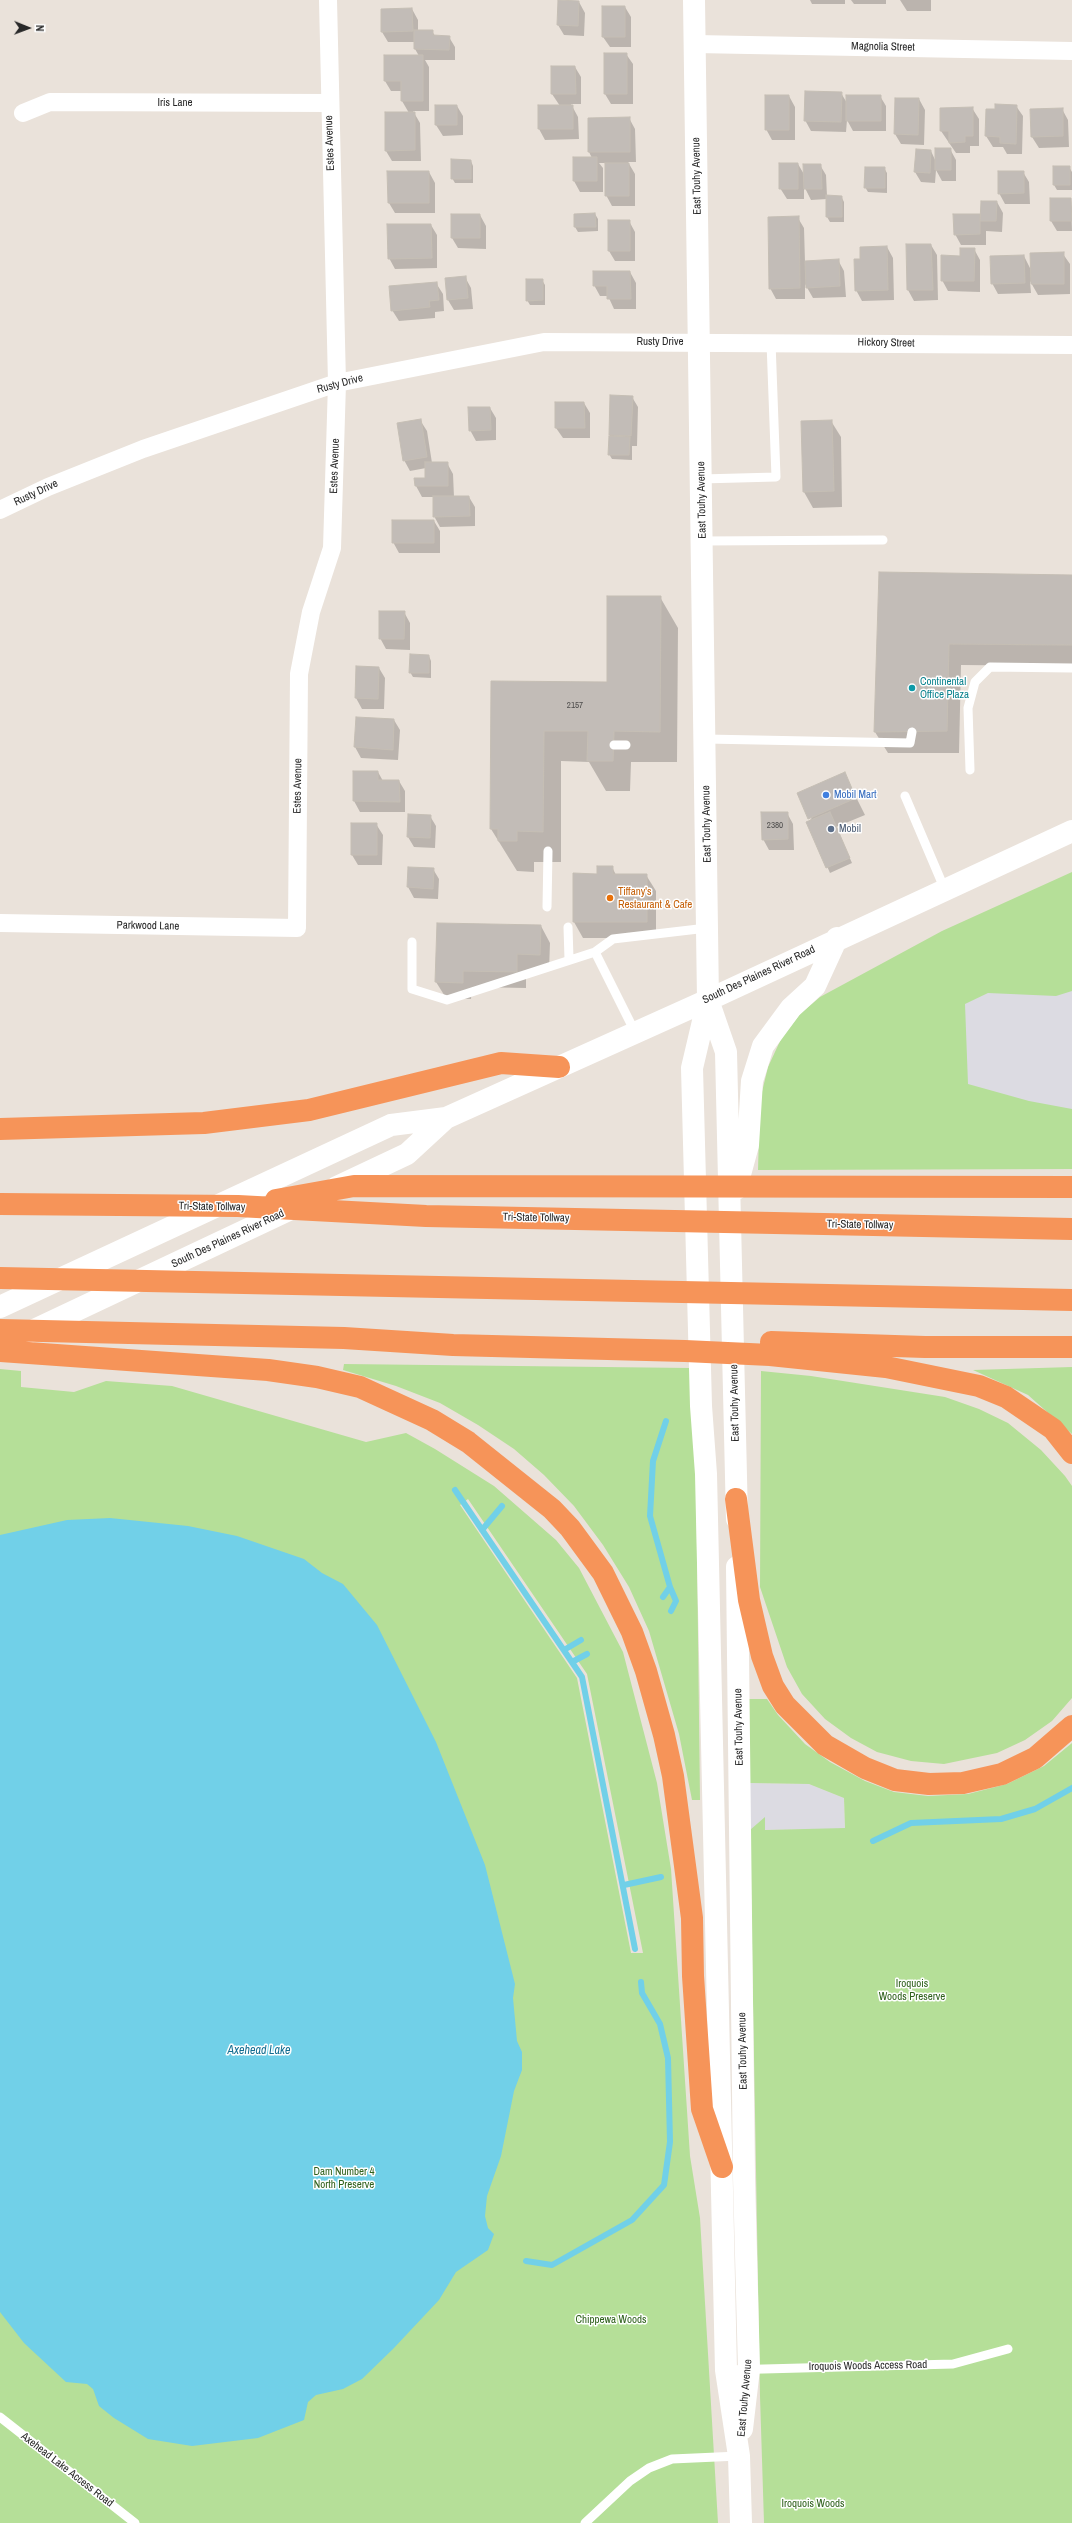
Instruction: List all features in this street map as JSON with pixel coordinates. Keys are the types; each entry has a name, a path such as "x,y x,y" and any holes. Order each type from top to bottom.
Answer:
{"highway":[{"path":"0,1129 204,1122 309,1110 501,1063 558,1067"},
{"path":"238,1206 354,1186 684,1188 1072,1187"},
{"name":"Tri-State Tollway","path":"0,1204 238,1206 355,1213 767,1224 1072,1229"},
{"path":"11,1278 1072,1300"},
{"path":"0,1330 344,1338 449,1332 770,1349 1072,1347"},
{"path":"770,1349 892,1368 979,1386 1006,1397 1053,1429 1072,1453"},
{"path":"0,1350 53,1356 268,1370 317,1377 360,1387 432,1420 468,1442 552,1509 587,1548 615,1594 632,1632 646,1671 673,1776 692,1918 693,1976 702,2109 722,2167"},
{"path":"736,1499 749,1600 762,1656 773,1686 785,1705 825,1745 865,1768 895,1780 930,1784 963,1783 1002,1774 1036,1758 1072,1726"}],"main road":[{"name":"East Touhy Avenue","path":"694,0 706,739 708,1000 692,1068 702,1406 706,1474 726,2370 739,2456 741,2523"},
{"name":"South Des Plaines River Road","path":"0,1307 391,1125 446,1118 708,1000 836,938 945,890 1072,831"},
{"path":"730,1211 748,1145 752,1081 763,1046 791,1008 815,986 836,938"},
{"name":"East Touhy Avenue","path":"708,1000 726,1052 730,1211 736,1499 744,2177 749,2369 739,2456"},
{"name":"South Des Plaines River Road","path":"0,1346 407,1154 446,1118"}],"street":[{"name":"Estes Avenue","path":"297,928 299,674 310,612 332,548 337,383 329,103 328,0"},
{"name":"Magnolia Street","path":"694,44 1072,51"},
{"name":"Iris Lane","path":"23,113 50,102 329,103"},
{"name":"Rusty Drive","path":"0,510 48,487 143,449 337,383 544,342 700,342"},
{"name":"Hickory Street","path":"700,342 1072,345"},
{"name":"Parkwood Lane","path":"0,923 297,928"}],"lane":[{"path":"702,479 776,477 771,342"},
{"path":"702,541 883,540"},
{"path":"970,770 968,708 975,682 990,667 1072,668"},
{"path":"706,739 910,743 912,732"},
{"path":"614,745 626,745"},
{"path":"905,796 945,890"},
{"path":"547,907 548,851"},
{"path":"568,927 569,959"},
{"path":"412,942 412,989 447,1000 569,959 595,952 613,939 707,928"},
{"path":"595,952 635,1032"},
{"name":"Iroquois Woods Access Road","path":"726,2370 953,2364 1008,2349"},
{"name":"Axehead Lake Access Road","path":"0,2417 135,2523"},
{"path":"585,2523 630,2481 649,2468 672,2459 739,2456"}],"shaded area":[{"path":"1072,910 1072,1136 801,1055"},
{"path":"750,1783 809,1784 844,1798 845,1829 750,1830"}],"green space":[{"path":"1072,872 1072,991 1056,996 988,993 965,1004 968,1084 1029,1101 1072,1109 1072,1169 758,1170 760,1100 768,1067 781,1039 800,1014 820,997 942,931"},
{"path":"344,1364 690,1368 696,1469 700,1800 692,1800 679,1734 649,1631 629,1587 603,1545 574,1506 544,1475 514,1449 478,1425 440,1403 396,1386 343,1370"},
{"path":"1072,1367 1072,1434 1028,1395 973,1370"},
{"name":"Dam Number 4 North Preserve","path":"0,1369 21,1371 21,1387 74,1392 106,1381 172,1386 366,1442 406,1433 435,1449 494,1486 556,1540 579,1568 623,1652 657,1783 671,1869 690,2156 700,2218 718,2523 0,2523","holes":["468,1499 587,1674 643,1953 631,1953 577,1678 460,1505"]},
{"path":"761,1371 811,1376 945,1397 979,1409 1008,1423 1041,1450 1065,1476 1072,1486 1072,1698 1052,1721 1025,1740 997,1753 944,1764 911,1761 877,1752 851,1738 825,1719 802,1694 787,1667 760,1587"},
{"name":"Iroquois Woods Preserve","path":"749,1699 767,1699 778,1715 805,1744 830,1762 865,1781 894,1792 928,1796 968,1794 1007,1784 1044,1766 1072,1743 1072,2523 764,2523 760,2396 750,1830 765,1817 765,1830 845,1828 844,1798 809,1784 750,1783"}],"water":[{"name":"Axehead Lake","path":"110,1518 188,1526 237,1536 304,1559 322,1573 343,1584 377,1625 436,1742 485,1865 515,1984 513,1998 517,2041 522,2052 522,2070 514,2091 501,2156 487,2196 485,2216 488,2228 494,2234 488,2250 456,2272 439,2300 393,2349 362,2379 343,2389 316,2395 308,2402 304,2420 258,2438 192,2446 148,2439 114,2418 99,2406 93,2389 87,2384 66,2382 24,2343 0,2312 0,1535 67,1520"}],"building":[{"path":"558,0 579,1 578,26 557,25"},
{"path":"602,6 625,6 625,37 602,37"},
{"path":"412,8 413,31 381,32 381,9"},
{"path":"414,30 433,30 433,35 450,36 449,50 414,49"},
{"path":"604,53 627,53 627,94 604,94"},
{"path":"384,55 423,55 423,101 401,101 401,81 384,81"},
{"path":"551,66 575,66 576,94 551,94"},
{"path":"805,91 842,92 841,122 804,121"},
{"path":"765,95 789,95 789,130 765,130"},
{"path":"846,95 881,95 881,121 846,121"},
{"path":"895,98 919,98 918,135 894,134"},
{"path":"995,104 1017,105 1016,144 1000,143 1000,137 985,136 986,109 995,109"},
{"path":"435,105 457,105 457,125 435,125"},
{"path":"538,105 573,105 573,129 538,129"},
{"path":"973,107 973,136 965,136 965,142 949,143 949,131 940,131 940,108"},
{"path":"1063,108 1063,136 1031,137 1030,109"},
{"path":"385,112 415,112 415,150 385,151"},
{"path":"630,117 630,152 588,152 588,118"},
{"path":"935,148 951,148 951,170 935,170"},
{"path":"916,149 931,150 930,173 914,172"},
{"path":"573,157 597,157 597,181 573,181"},
{"path":"451,159 471,160 471,179 451,179"},
{"path":"605,163 629,163 629,196 605,196"},
{"path":"779,163 798,163 798,189 779,189"},
{"path":"803,164 821,164 822,189 804,189"},
{"path":"1053,166 1070,166 1070,185 1053,185"},
{"path":"865,167 885,167 885,188 864,188"},
{"path":"387,171 429,171 429,203 388,203"},
{"path":"998,171 1024,171 1024,193 998,194"},
{"path":"826,195 842,196 842,217 826,217"},
{"path":"1050,198 1071,198 1072,221 1050,221"},
{"path":"981,201 997,201 996,221 980,221"},
{"path":"595,213 596,227 574,227 574,214"},
{"path":"451,214 480,214 480,238 451,238"},
{"path":"953,214 980,214 980,234 954,235"},
{"path":"799,216 800,288 769,289 768,217"},
{"path":"608,220 630,220 630,251 608,251"},
{"path":"387,224 431,224 432,258 388,259"},
{"path":"906,244 931,244 933,290 907,290"},
{"path":"887,246 888,290 855,291 854,259 860,259 860,247"},
{"path":"960,248 975,248 974,281 941,281 941,255 960,256"},
{"path":"1064,252 1064,284 1031,284 1030,253"},
{"path":"1024,255 1025,283 991,284 990,256"},
{"path":"839,259 840,286 806,288 805,261"},
{"path":"593,271 630,271 631,299 607,299 607,286 593,286"},
{"path":"466,276 468,298 447,300 445,278"},
{"path":"526,279 543,279 543,300 526,301"},
{"path":"437,282 439,300 429,301 430,307 391,311 389,286"},
{"path":"610,395 633,396 631,436 609,435"},
{"path":"555,402 584,402 585,428 555,428"},
{"path":"468,407 490,407 491,430 469,431"},
{"path":"421,419 427,457 403,461 397,423"},
{"path":"832,420 834,491 803,492 801,421"},
{"path":"609,436 630,437 629,455 608,455"},
{"path":"425,462 448,462 448,486 415,486 414,478 425,478"},
{"path":"433,496 469,496 470,516 433,517"},
{"path":"392,520 434,520 434,543 392,543"},
{"name":"Continental Office Plaza","path":"879,572 1072,575 1072,645 949,644 947,731 874,732"},
{"path":"607,596 661,596 660,732 614,731 613,761 587,761 588,731 544,731 543,832 517,831 517,841 498,841 498,829 490,829 491,681 607,682"},
{"path":"379,611 405,611 404,639 379,639"},
{"path":"410,654 429,655 429,673 409,673"},
{"path":"356,666 379,667 378,699 355,698"},
{"path":"356,717 394,719 393,750 354,747"},
{"path":"353,771 378,771 378,780 399,780 400,802 353,801"},
{"name":"Mobil Mart","path":"845,772 856,798 808,819 797,793"},
{"path":"761,812 788,812 788,839 762,840"},
{"path":"830,812 850,858 826,868 806,822"},
{"path":"408,814 431,815 430,838 407,837"},
{"path":"351,823 377,823 377,855 351,855"},
{"name":"Tiffany's Restaurant & Cafe","path":"597,866 613,866 613,874 647,874 647,922 573,922 573,873 597,874"},
{"path":"408,867 434,868 433,889 407,887"},
{"path":"437,923 541,925 540,955 517,954 517,972 463,971 463,983 435,982"}],"waterway":[{"path":"663,1597 670,1587 650,1516 653,1461 666,1421"},
{"path":"455,1490 582,1677 635,1949"},
{"path":"482,1530 502,1506"},
{"path":"670,1587 676,1601 671,1611"},
{"path":"564,1650 581,1640"},
{"path":"572,1662 587,1654"},
{"path":"873,1841 911,1823 1001,1819 1035,1809 1072,1788"},
{"path":"624,1885 661,1877"},
{"path":"526,2261 552,2265 632,2220 664,2185 670,2142 668,2058 660,2024 642,1993 641,1982"}],"place":[{"name":"Continental Office Plaza","path":"912,688"},
{"name":"Mobil Mart","path":"826,795"},
{"name":"Mobil","path":"831,829"},
{"name":"Tiffany's Restaurant & Cafe","path":"610,898"}],"park label":[{"name":"Chippewa Woods","path":"611,2320"},
{"name":"Iroquois Woods","path":"813,2504"}]}
